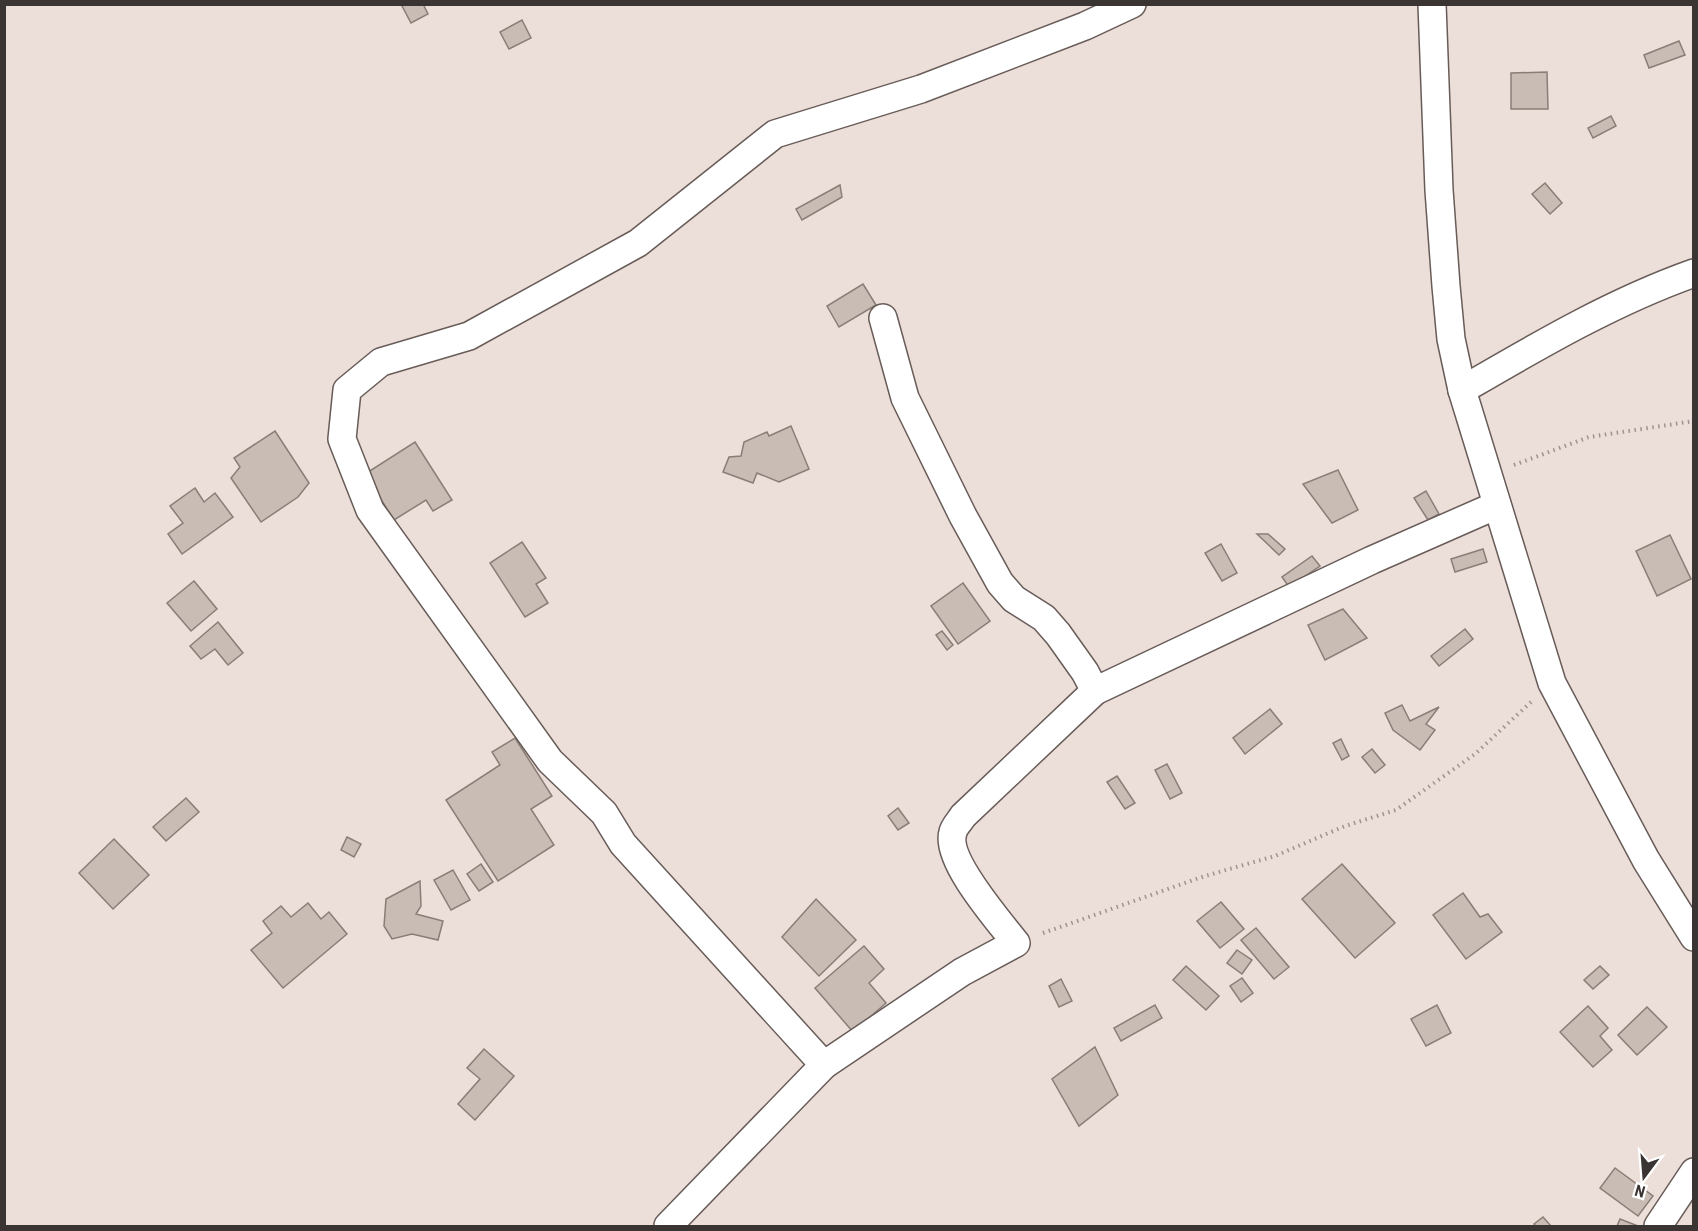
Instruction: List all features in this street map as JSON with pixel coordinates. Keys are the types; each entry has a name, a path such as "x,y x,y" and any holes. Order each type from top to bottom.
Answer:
{"street":[{"path":"824,1065 623,844 604,813 550,760 370,510 342,439 347,390 381,362 469,336 638,243 775,134 921,89 1085,26 1132,4"},
{"path":"1432,4 1438,190 1451,339 1462,390 1552,683 1646,860 1694,937"},
{"path":"1462,390 1546,342 1609,310 1694,273"},
{"path":"882,318 905,398 963,516 1000,583 1014,599 1044,618 1085,672 1095,691"},
{"path":"668,1227 824,1065 962,972 1016,943 960,867 954,849 952,832 963,816 1095,691 1372,560 1497,505"},
{"path":"1658,1227 1694,1173"}],"path":[{"path":"1488,475 1589,437 1694,421"},
{"path":"1016,943 1205,876 1275,856 1345,826 1396,810 1475,754 1552,683"}],"building":[{"path":"401,4 423,4 428,14 411,23"},
{"path":"522,20 531,38 509,49 500,32"},
{"path":"1679,41 1685,55 1649,68 1644,55"},
{"path":"1547,72 1548,109 1511,109 1511,73"},
{"path":"1611,116 1616,126 1593,138 1588,128"},
{"path":"1545,183 1562,203 1550,214 1532,194"},
{"path":"840,185 842,197 802,220 796,209"},
{"path":"863,284 876,305 839,327 827,306"},
{"path":"791,426 809,469 779,482 757,473 753,483 723,472 729,457 741,456 744,442 767,432 769,436"},
{"path":"275,431 309,483 298,497 261,522 231,478 240,467 234,458"},
{"path":"415,442 452,500 433,511 426,500 394,520 365,474"},
{"path":"1338,470 1358,510 1332,523 1303,484"},
{"path":"195,488 204,502 215,493 233,517 182,554 168,534 183,523 170,506"},
{"path":"1426,491 1439,514 1428,520 1414,498"},
{"path":"1257,534 1268,534 1285,549 1279,555"},
{"path":"1670,535 1691,579 1657,596 1636,551"},
{"path":"522,542 546,578 536,584 548,603 525,617 490,563"},
{"path":"1221,544 1237,573 1222,581 1205,553"},
{"path":"1483,549 1487,562 1455,572 1451,559"},
{"path":"1312,556 1320,566 1289,587 1282,577"},
{"path":"194,581 217,609 191,631 167,603"},
{"path":"963,583 990,621 958,644 931,606"},
{"path":"1343,609 1367,638 1325,660 1308,625"},
{"path":"218,622 243,653 228,665 215,649 201,659 190,646"},
{"path":"1465,629 1473,639 1439,666 1431,656"},
{"path":"942,631 953,645 947,650 936,635"},
{"path":"1402,705 1410,721 1439,707 1426,724 1435,730 1420,750 1393,730 1385,713"},
{"path":"1270,709 1282,724 1245,754 1233,738"},
{"path":"515,738 552,796 531,809 554,845 498,881 446,800 500,765 492,752"},
{"path":"1341,739 1349,756 1342,760 1333,743"},
{"path":"1372,749 1385,765 1375,773 1362,757"},
{"path":"1167,764 1182,793 1170,799 1155,770"},
{"path":"1117,776 1135,803 1125,809 1107,782"},
{"path":"186,798 199,812 166,841 153,827"},
{"path":"898,808 909,823 898,830 888,816"},
{"path":"347,837 361,844 354,857 341,850"},
{"path":"114,839 149,875 113,909 79,873"},
{"path":"481,864 493,882 479,891 467,874"},
{"path":"1342,864 1395,923 1355,958 1302,899"},
{"path":"453,870 470,900 451,910 434,880"},
{"path":"420,881 421,906 416,914 443,921 438,940 412,934 392,939 384,926 386,899"},
{"path":"1463,893 1480,917 1488,914 1502,932 1466,959 1433,915"},
{"path":"816,899 856,940 819,976 782,937"},
{"path":"1221,902 1244,929 1220,948 1197,921"},
{"path":"308,903 321,919 329,912 347,934 283,988 251,950 272,933 263,921 281,906 291,917"},
{"path":"1256,928 1289,967 1274,979 1241,940"},
{"path":"864,946 884,969 869,983 886,1003 853,1032 815,988"},
{"path":"1237,950 1252,960 1242,974 1227,963"},
{"path":"1186,966 1219,996 1206,1010 1173,980"},
{"path":"1600,966 1609,975 1593,989 1584,980"},
{"path":"1242,978 1253,993 1241,1002 1230,986"},
{"path":"1061,979 1072,1001 1059,1007 1049,986"},
{"path":"1155,1005 1162,1018 1121,1041 1114,1028"},
{"path":"1437,1005 1451,1033 1426,1046 1411,1019"},
{"path":"1588,1006 1608,1028 1600,1036 1612,1050 1593,1067 1560,1032"},
{"path":"1647,1007 1667,1027 1637,1055 1618,1035"},
{"path":"1095,1047 1118,1095 1079,1126 1052,1079"},
{"path":"484,1049 514,1076 475,1120 458,1104 480,1079 467,1068"},
{"path":"1615,1168 1653,1196 1638,1216 1600,1188"},
{"path":"1543,1217 1551,1226 1534,1224"},
{"path":"1620,1219 1638,1226 1617,1226"}]}
